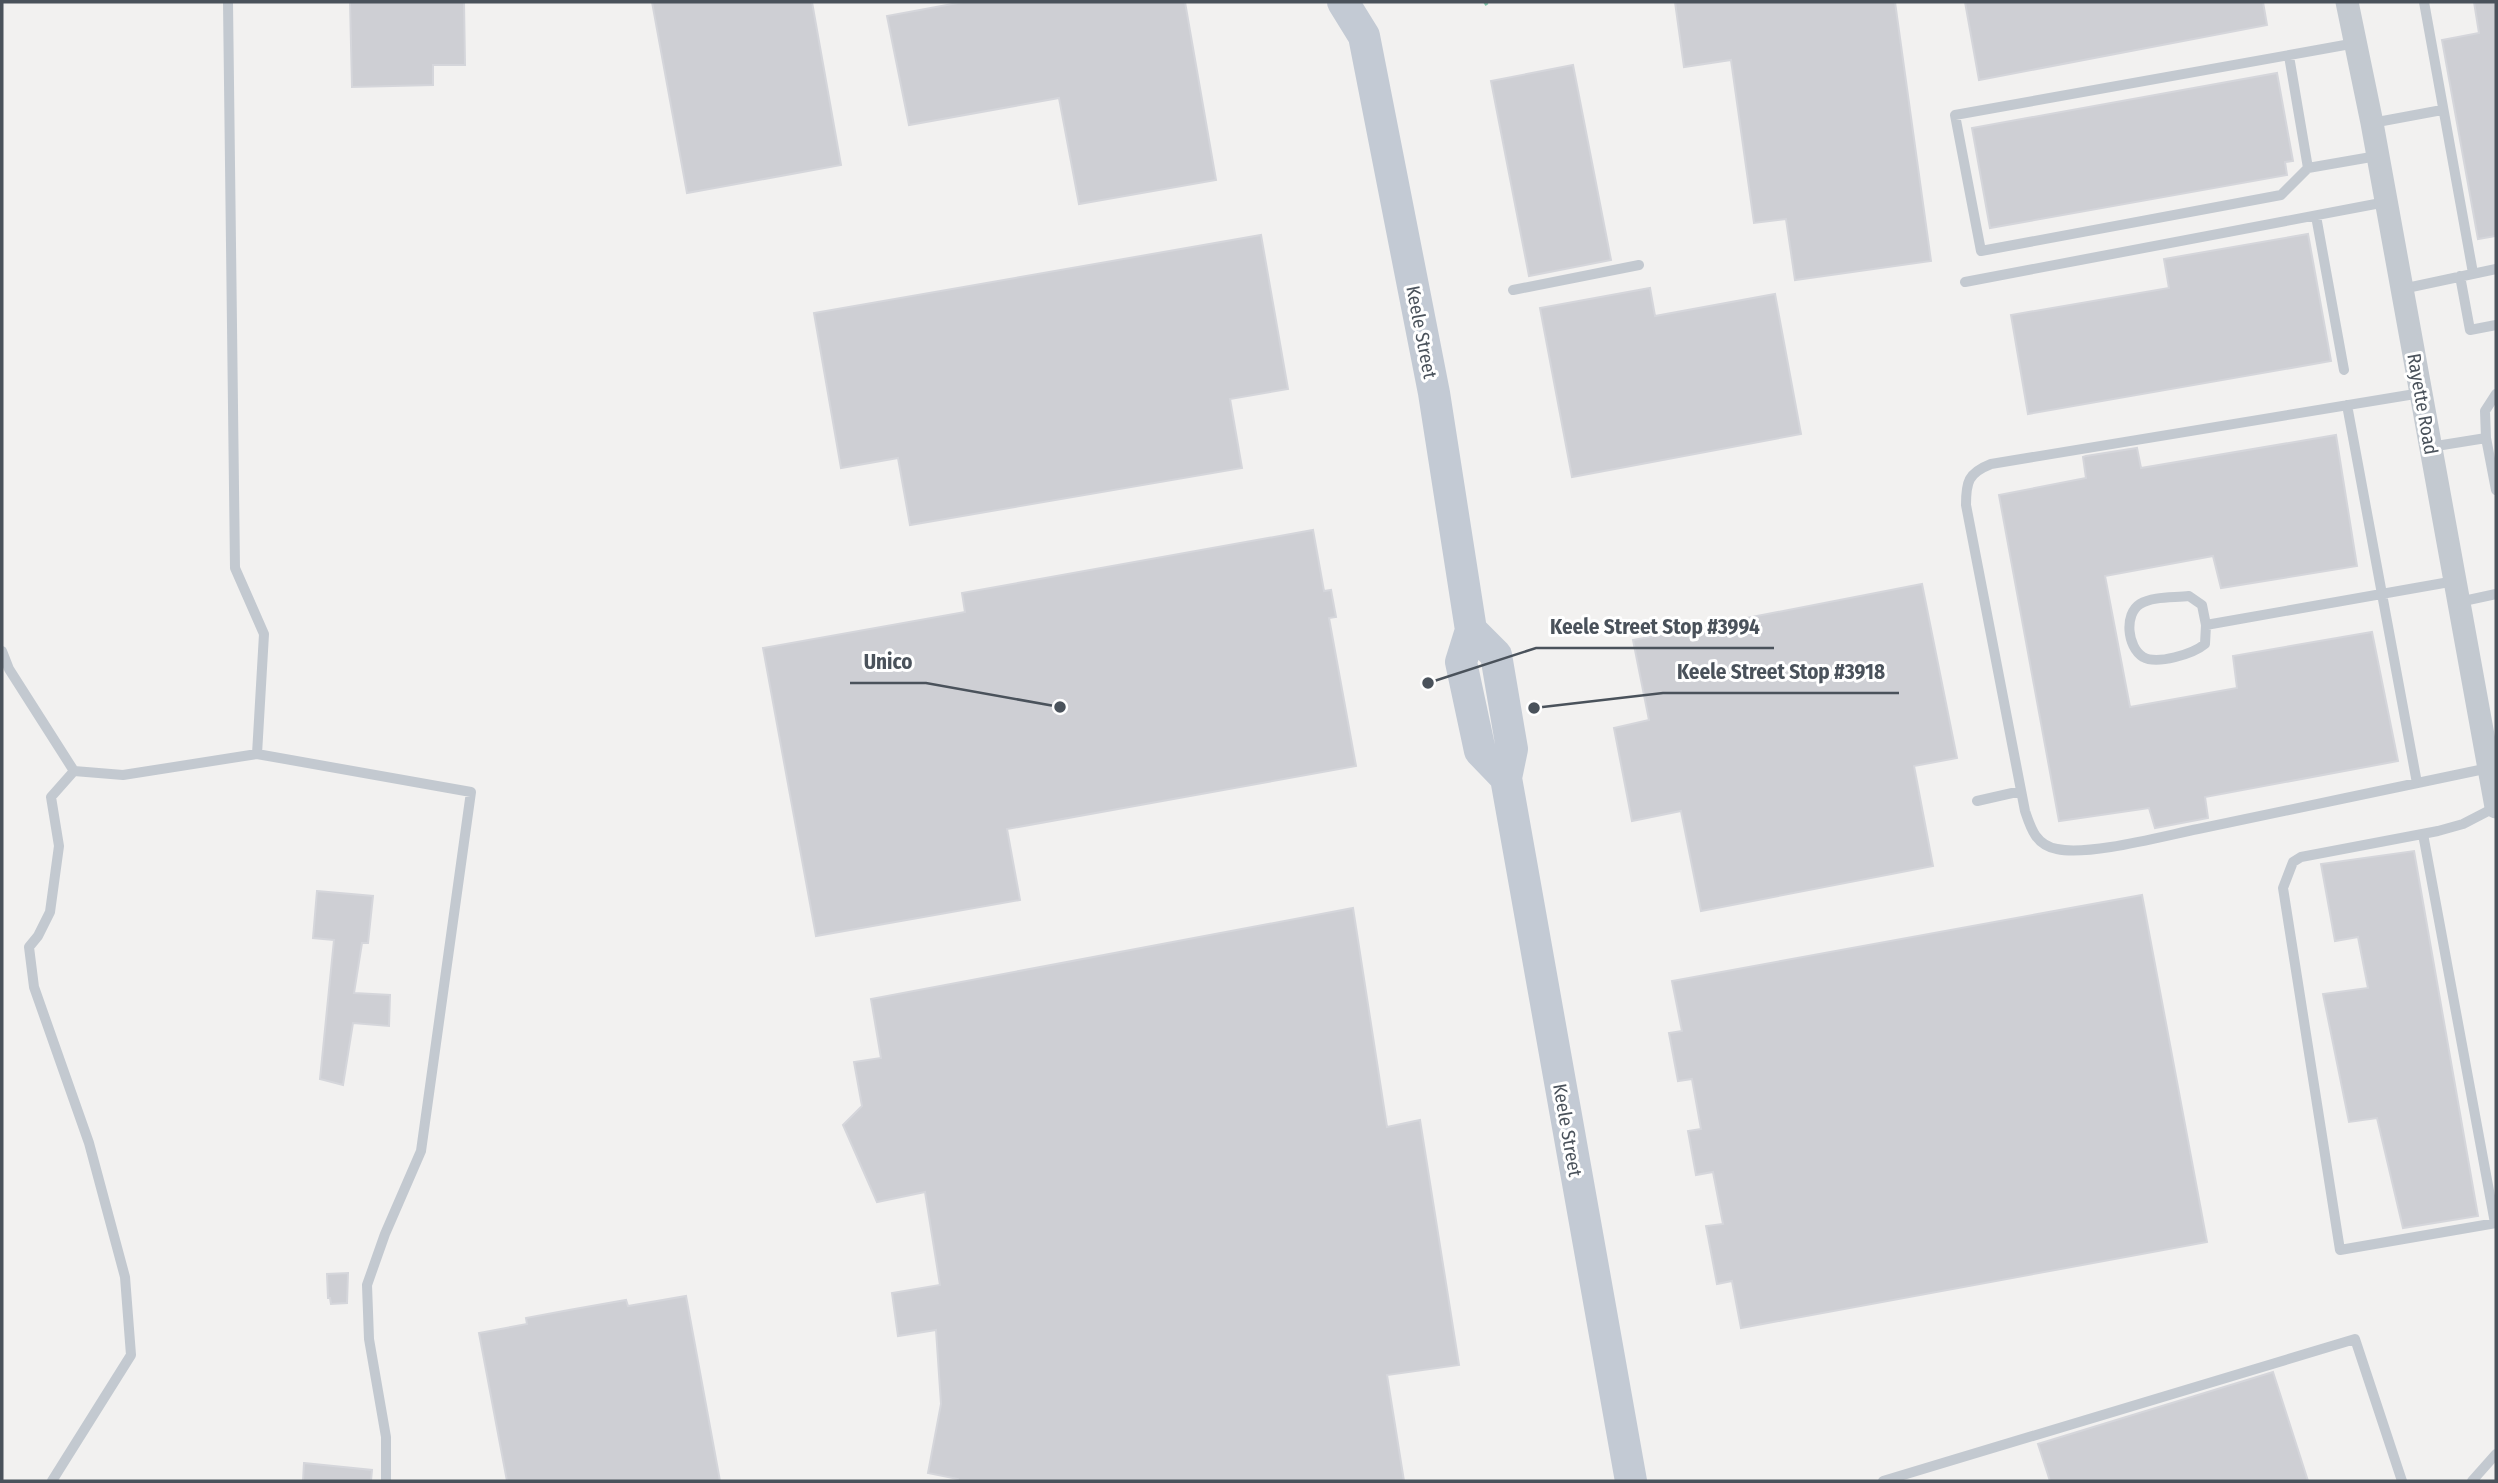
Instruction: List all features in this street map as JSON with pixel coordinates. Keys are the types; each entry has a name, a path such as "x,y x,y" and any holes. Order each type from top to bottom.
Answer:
{"main road":[{"name":"Keele Street","path":"1343,2 1364,36 1434,393 1471,630 1496,655 1512,750 1506,778 1631,1481"},
{"name":"Keele Street","path":"1364,36 1371,2"}],"street":[{"name":"Rayette Road","path":"2347,2 2372,123 2496,807"}],"lane":[{"path":"228,2 235,568 264,634 257,754"},
{"path":"2424,2 2473,273"},
{"path":"2356,43 1955,115 1982,251 2281,195 2308,168 2377,156"},
{"path":"2288,56 2308,168"},
{"path":"2372,123 2442,110"},
{"path":"1965,282 2386,202"},
{"path":"2316,216 2344,370"},
{"path":"1513,290 1639,265"},
{"path":"2402,289 2496,269"},
{"path":"2460,276 2470,330 2496,325"},
{"path":"2421,393 1990,464 1976,470 1969,479 1966,505 2021,791 2031,830 2039,842 2056,849 2083,850 2151,839 2489,768"},
{"path":"2496,394 2485,411 2486,438 2496,490"},
{"path":"2347,405 2384,593 2417,783"},
{"path":"2430,447 2486,438"},
{"path":"2206,625 2384,593 2496,594"},
{"path":"2189,596 2202,605 2206,625 2205,644 2197,651 2154,660 2144,658 2135,650 2130,628 2131,614 2144,602 2189,596"},
{"path":"2,650 9,668 74,771"},
{"path":"74,771 123,775 257,754 471,792 421,1151 385,1234 367,1285 369,1339 386,1437 386,1481"},
{"path":"52,1481 131,1355 125,1277 89,1143 34,987 29,947 50,912 59,846 51,797 74,771"},
{"path":"1977,801 2021,791"},
{"path":"2423,834 2496,1223 2340,1250 2283,888 2293,862 2301,857 2463,824 2496,807"},
{"path":"1883,1481 2355,1339 2402,1481"},
{"path":"2472,1481 2496,1454"}],"building":[{"path":"350,2 464,2 465,65 433,65 433,85 352,87"},
{"path":"652,2 812,2 841,165 687,193"},
{"path":"963,2 1185,2 1216,180 1079,204 1059,98 909,125 887,16"},
{"path":"1675,2 1895,2 1931,261 1795,280 1786,219 1754,223 1731,60 1684,67"},
{"path":"1965,2 2263,2 2267,25 1979,80"},
{"path":"2474,2 2496,2 2496,236 2478,239 2442,40 2479,33"},
{"path":"1573,65 1611,260 1529,276 1491,81"},
{"path":"2277,73 2293,161 2285,162 2287,175 1990,228 1972,128"},
{"path":"2308,234 2331,361 2028,414 2011,315 2169,288 2164,259"},
{"path":"1261,235 1288,389 1230,399 1242,468 910,525 898,458 841,468 814,313"},
{"path":"1650,288 1655,316 1775,294 1801,434 1572,477 1540,308"},
{"path":"2336,435 2357,566 2221,588 2213,556 2105,576 2130,707 2237,688 2233,656 2372,632 2398,761 2205,797 2208,818 2155,828 2149,808 2059,821 1999,495 2086,478 2083,457 2086,456 2137,448 2141,468"},
{"path":"1313,530 1324,591 1331,590 1336,617 1329,618 1356,766 1007,829 1020,900 816,936 763,648 965,612 962,593"},
{"path":"1922,584 1957,758 1914,766 1933,866 1701,911 1681,811 1632,821 1614,728 1649,720 1633,640"},
{"path":"2414,851 2478,1216 2403,1228 2377,1118 2349,1122 2323,994 2368,988 2358,937 2335,941 2321,864"},
{"path":"317,891 373,896 368,943 362,943 354,993 390,995 389,1026 353,1023 343,1085 320,1079 334,940 313,938"},
{"path":"2142,895 2207,1242 1741,1328 1732,1281 1717,1284 1706,1226 1723,1224 1713,1172 1696,1175 1688,1131 1701,1129 1692,1079 1678,1081 1669,1033 1682,1031 1672,981"},
{"path":"1353,908 1387,1127 1420,1120 1459,1365 1387,1375 1404,1481 958,1481 928,1473 941,1404 936,1330 898,1336 892,1293 940,1285 925,1192 877,1202 843,1125 862,1106 854,1062 881,1058 871,999"},
{"path":"348,1273 347,1303 331,1304 328,1298 327,1274"},
{"path":"686,1296 720,1481 507,1481 479,1333 527,1324 526,1318 569,1310 626,1300 628,1306"},
{"path":"2273,1372 2308,1481 2050,1481 2038,1444"},
{"path":"304,1463 372,1470 371,1481 303,1481"}],"place":[{"name":"Keele Street Stop #3994","path":"1428,683"},
{"name":"Unico","path":"1060,707"},
{"name":"Keele Street Stop #3918","path":"1534,708"}]}
